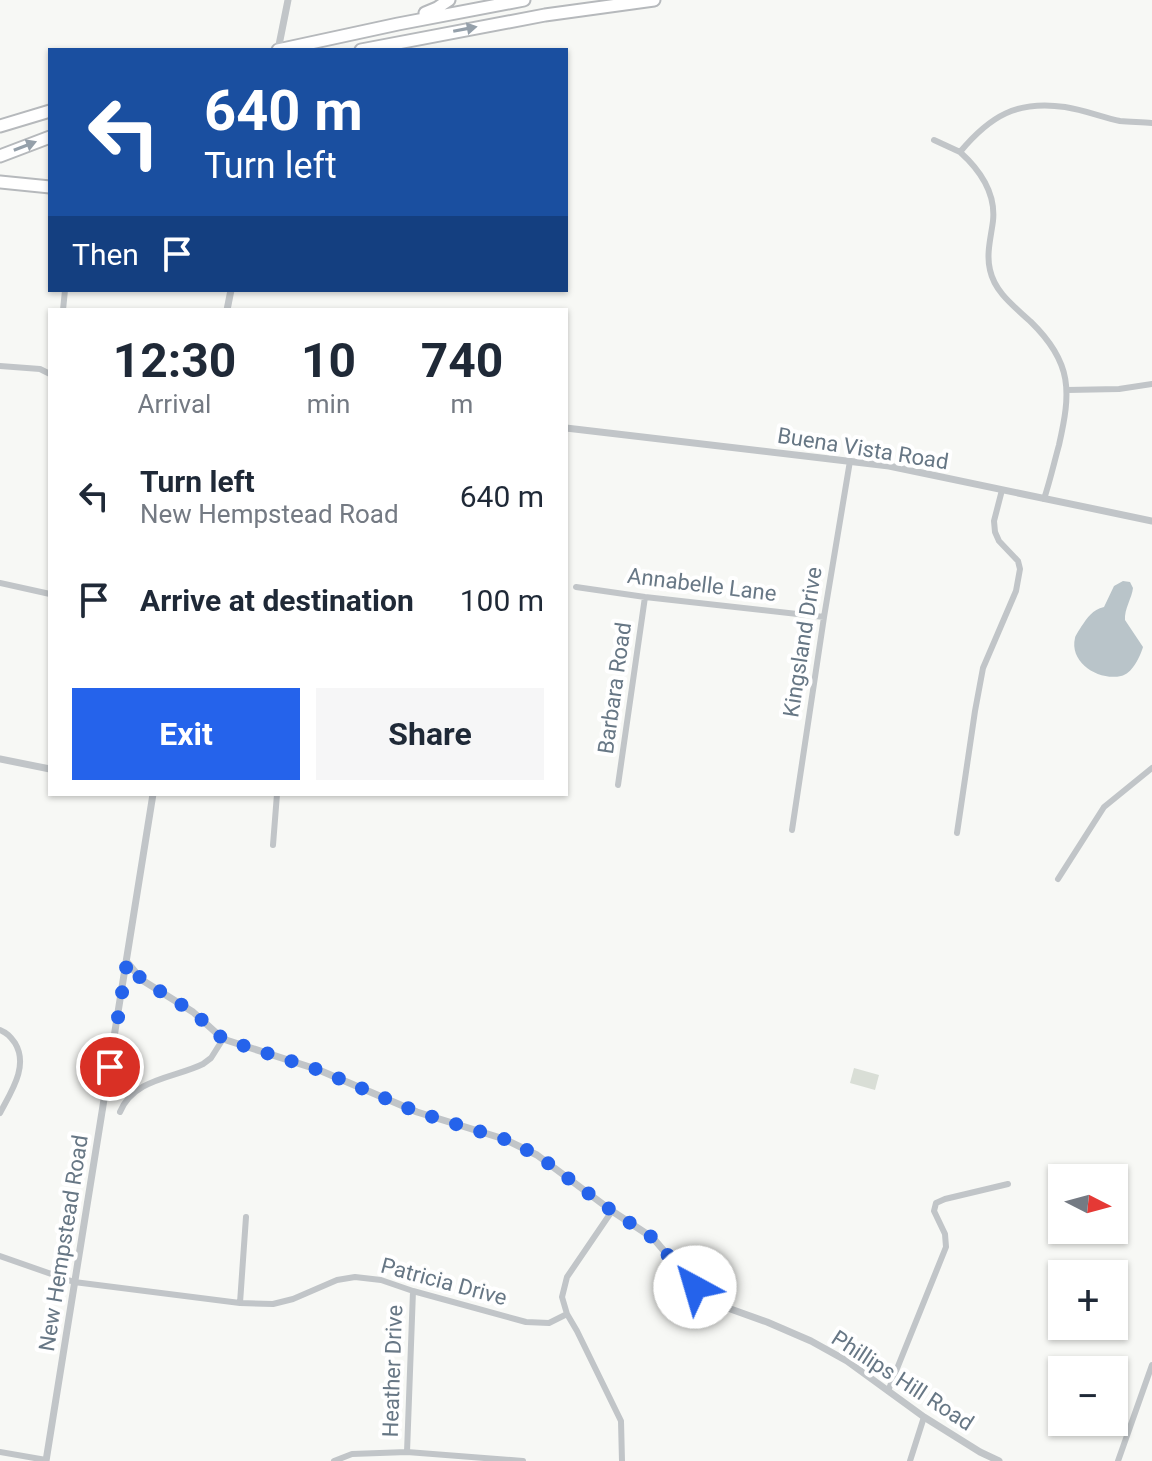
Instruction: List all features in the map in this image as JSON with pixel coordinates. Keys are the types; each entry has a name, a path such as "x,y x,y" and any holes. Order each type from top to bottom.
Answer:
{"highway":[{"path":"287,48 428,12 449,0"},
{"path":"321,40 524,0"},
{"path":"372,48 545,15 654,0"},
{"path":"0,126 48,112"},
{"path":"0,156 48,138"},
{"path":"0,182 48,187"}],"street":[{"path":"278,48 288,0"},
{"path":"960,152 978,130 1018,108 1063,107 1122,121 1152,123"},
{"path":"934,140 960,152 976,167 990,194 993,219 988,254 990,271 1003,297 1042,333 1062,364 1067,390 1066,416 1044,499"},
{"path":"0,366 40,369 48,373"},
{"path":"1067,390 1119,389 1152,384"},
{"name":"Buena Vista Road","path":"568,428 927,473 1152,521"},
{"name":"Kingsland Drive","path":"792,830 850,461"},
{"path":"957,833 983,668 1016,591 1020,569 1018,561 999,541 995,532 994,521 1002,490"},
{"path":"0,583 48,594"},
{"name":"Annabelle Lane","path":"576,587 824,617"},
{"name":"Barbara Road","path":"618,785 645,597"},
{"path":"0,759 48,769"},
{"path":"1058,879 1104,807 1152,768"},
{"name":"New Hempstead Road","path":"46,1460 153,796"},
{"path":"273,845 277,796"},
{"name":"Phillips Hill Road","path":"127,962 142,980 193,1012 223,1039 319,1070 417,1112 504,1139 537,1155 653,1238 695,1287 725,1307 811,1341 847,1361 924,1417 999,1461"},
{"path":"0,1030 6,1032 17,1046 21,1065 14,1087 0,1113"},
{"path":"120,1112 126,1099 135,1091 203,1064 211,1058 223,1039"},
{"path":"888,1391 946,1247 945,1234 934,1211 936,1203 1008,1184"},
{"path":"612,1211 567,1277 562,1297 567,1314 621,1421 622,1461"},
{"path":"240,1303 246,1217"},
{"name":"Patricia Drive","path":"0,1256 74,1282 240,1303 273,1304 337,1280 355,1277 381,1280 526,1322 549,1323 567,1314"},
{"name":"Heather Drive","path":"407,1452 413,1291"},
{"path":"1118,1461 1152,1365"},
{"path":"910,1461 924,1417"},
{"path":"0,1452 46,1460"},
{"path":"334,1461 352,1454 407,1452 523,1461"}],"shaded area":[{"path":"1123,581 1130,582 1133,588 1125,620 1143,647 1129,672 1121,676 1104,676 1081,662 1074,647 1075,638 1091,614 1104,607 1114,586"},
{"path":"854,1068 879,1075 875,1090 850,1083"}],"route":[{"path":"110,1067 127,962 142,980 193,1012 223,1039 319,1070 417,1112 504,1139 537,1155 653,1238 695,1287"}]}
